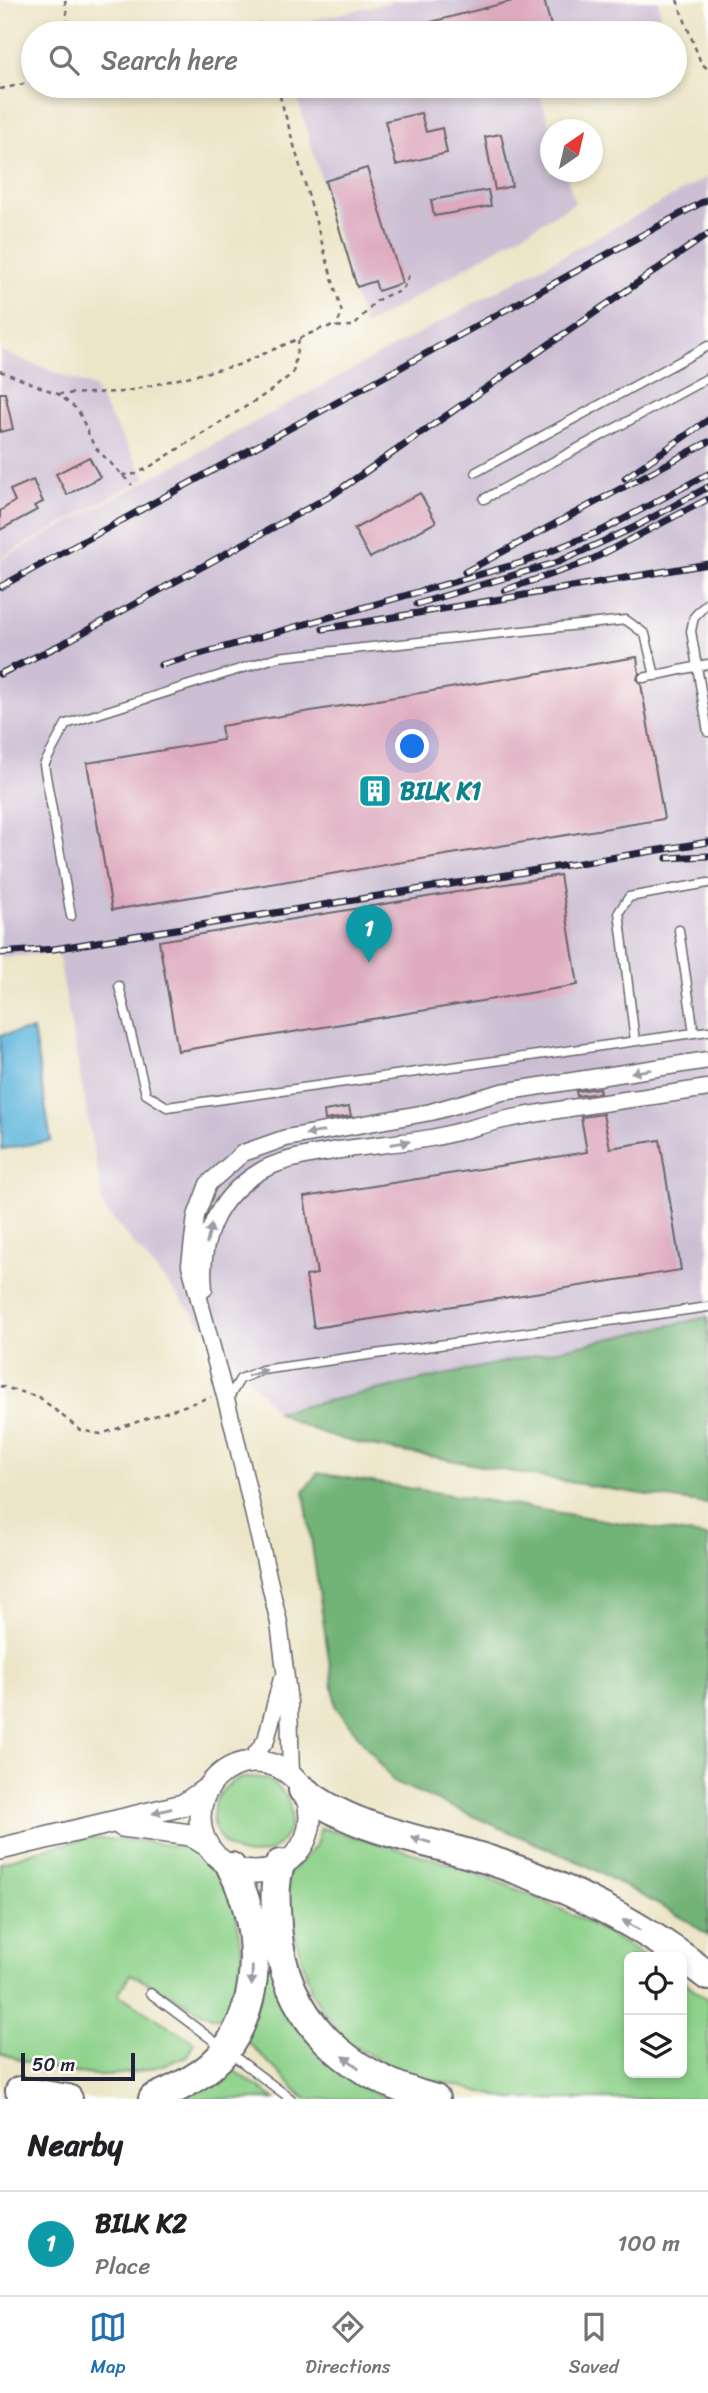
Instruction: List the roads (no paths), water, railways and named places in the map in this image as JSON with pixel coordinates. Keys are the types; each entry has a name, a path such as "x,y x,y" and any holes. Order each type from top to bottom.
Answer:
{"highway":[{"path":"297,1783 323,1806 393,1832 493,1861 620,1918 680,1954 708,1976"},
{"path":"281,1864 274,1882 278,1944 285,1972 316,2029 360,2069 388,2083 435,2099"},
{"path":"153,2099 176,2089 212,2064 224,2052 240,2025 251,1993 253,1946 250,1908 232,1867"},
{"path":"21,2091 68,2099"}],"street":[{"path":"110,1825 190,1835 208,1846 232,1867 254,1872 281,1864 297,1853 308,1832 309,1804 297,1783 279,1623 225,1397 190,1265 196,1216 208,1184 243,1153 286,1138 431,1112 502,1092 708,1060"},
{"path":"207,1326 202,1267 211,1224 224,1199 260,1171 292,1159 432,1138 513,1118 708,1088"},
{"path":"248,1763 266,1740 276,1707 283,1666"},
{"path":"0,1849 110,1825 183,1805 210,1786 224,1772 248,1763 270,1765 297,1783"},
{"path":"208,1846 200,1818 210,1786"}],"lane":[{"path":"475,472 708,345"},
{"path":"484,499 708,378"},
{"path":"708,602 694,617 691,631 708,732"},
{"path":"71,916 44,765 66,724 278,657 626,620 645,634 655,676"},
{"path":"643,678 708,664"},
{"path":"635,1041 619,912 629,897 708,883"},
{"path":"679,930 694,1033"},
{"path":"119,986 146,1094 167,1107 708,1031"},
{"path":"225,1397 240,1379 262,1370 708,1307"},
{"path":"149,1993 224,2052 291,2099"}],"water":[{"path":"33,1030 51,1141 2,1149 0,1035"}],"railway":[{"path":"0,587 708,199"},
{"path":"0,674 64,643 332,495 708,234"},
{"path":"625,478 708,420"},
{"path":"465,572 708,442"},
{"path":"161,665 524,562 603,530 708,474"},
{"path":"417,604 558,562 633,528 708,487"},
{"path":"505,590 587,562 708,499"},
{"path":"323,629 708,564"},
{"path":"0,953 54,949 708,842"},
{"path":"667,858 708,856"}],"place":[{"name":"BILK K1","path":"375,791"},
{"name":"BILK K2","path":"369,963"}]}
